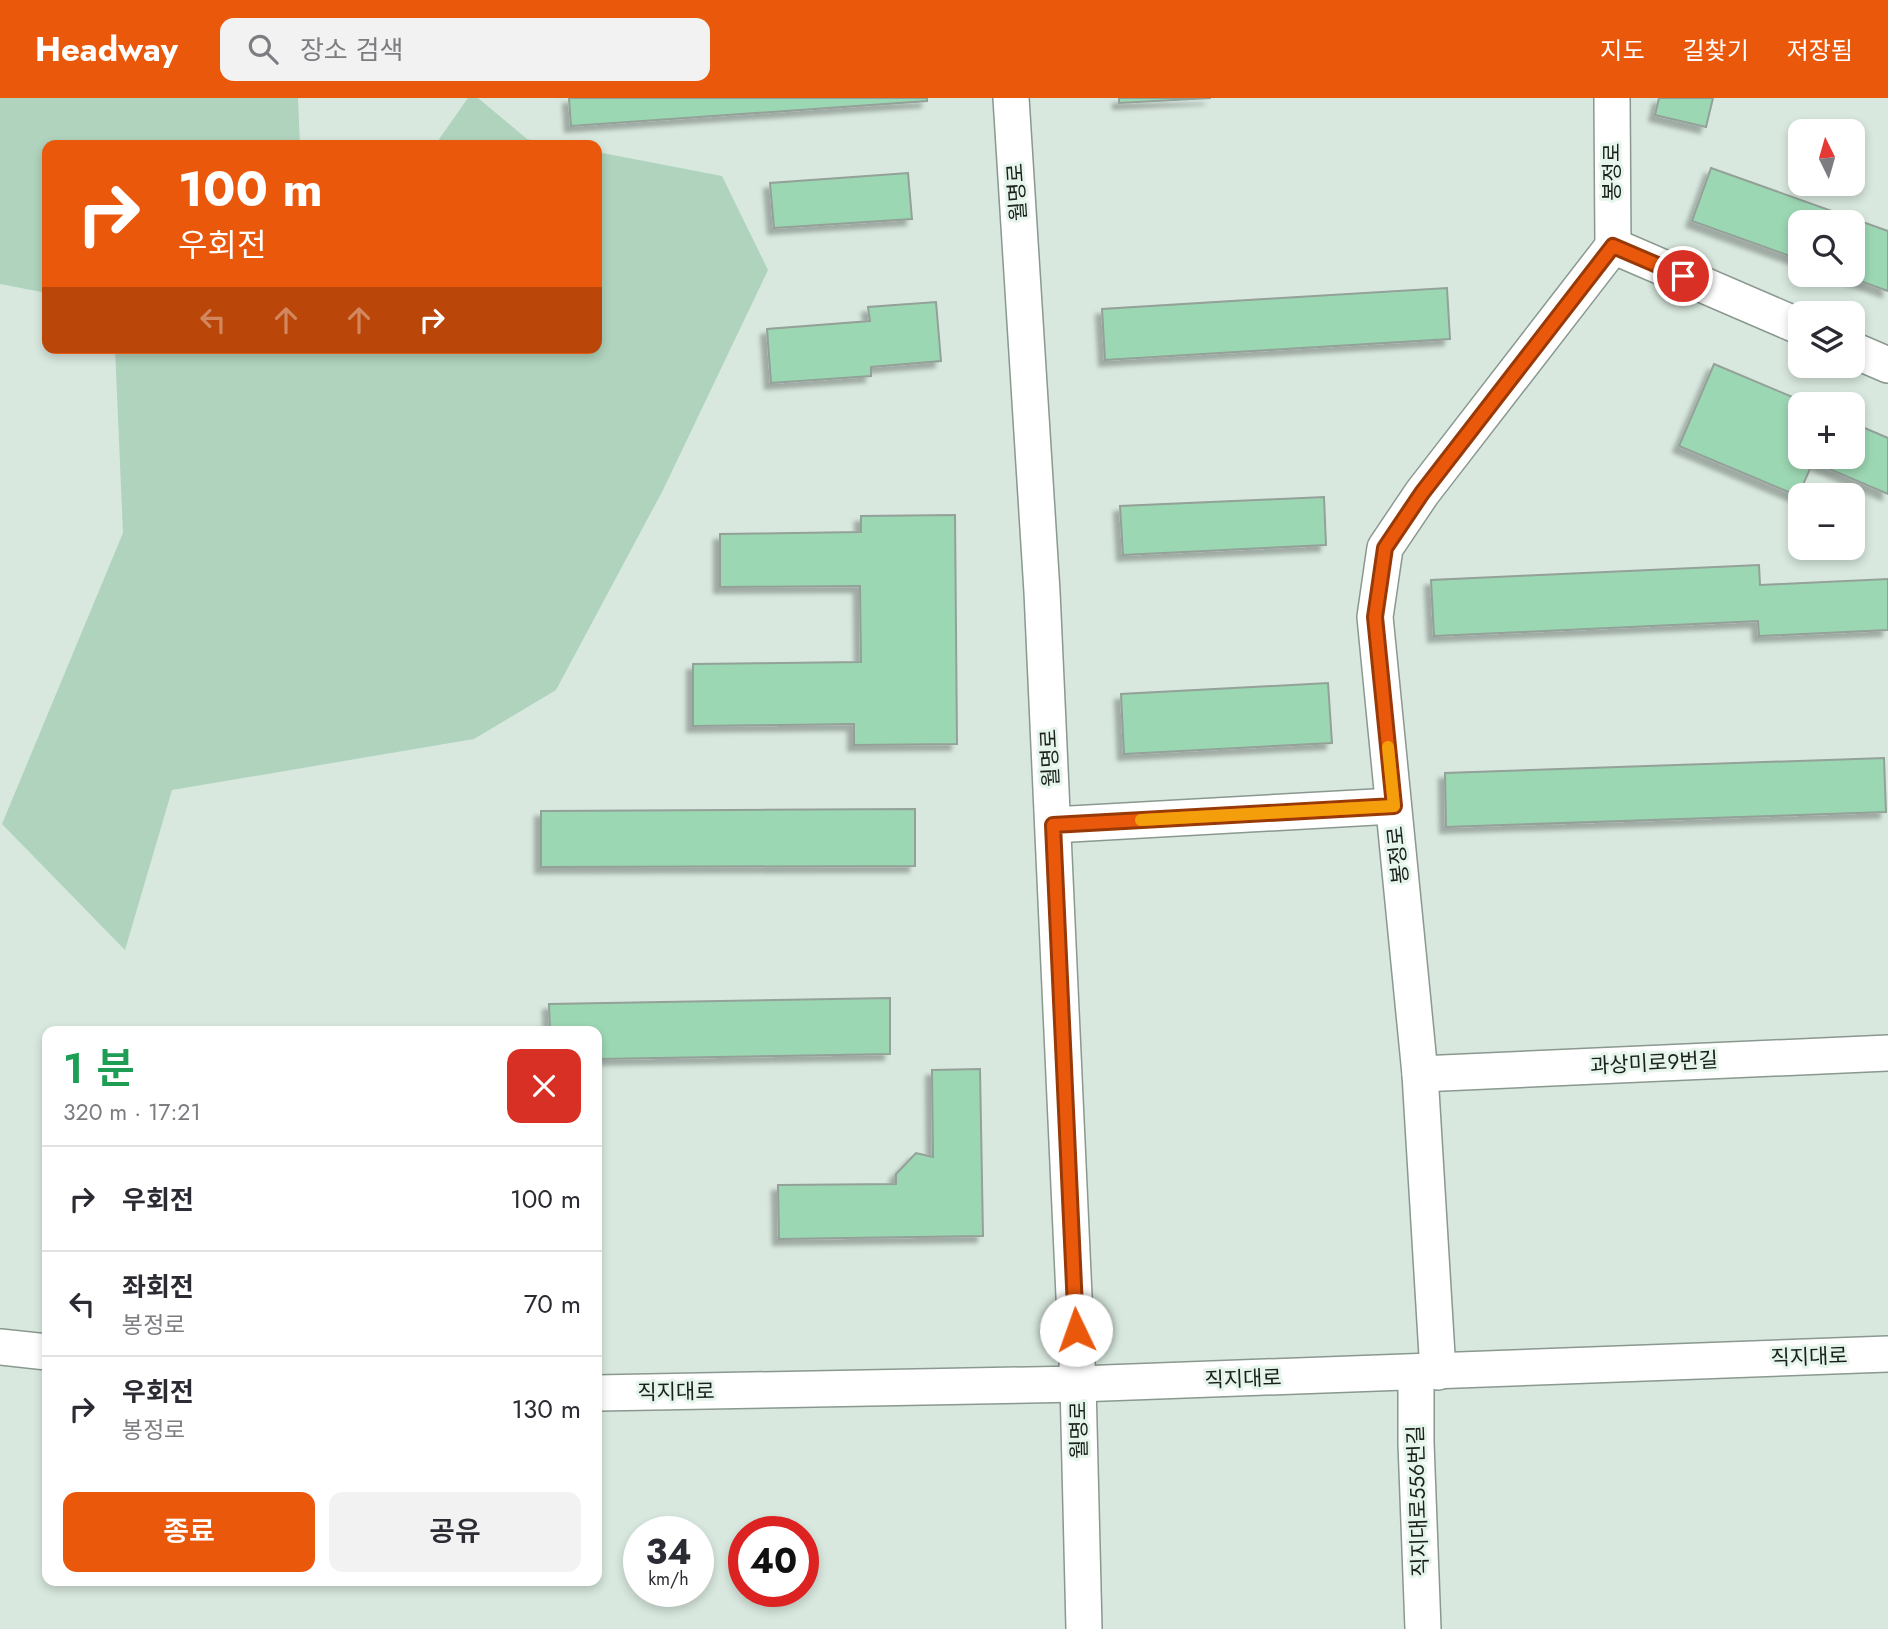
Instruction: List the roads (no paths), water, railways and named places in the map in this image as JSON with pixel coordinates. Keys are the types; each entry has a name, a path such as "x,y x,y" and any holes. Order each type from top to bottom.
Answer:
{"street":[{"name":"월명로","path":"1011,98 1042,592 1078,1384 1084,1629"},
{"name":"봉정로","path":"1427,1373 1420,1074 1375,617 1385,548 1422,493 1613,246 1612,98"},
{"path":"1613,246 1788,321"},
{"path":"1865,355 1888,365"},
{"path":"1053,825 1394,806"},
{"name":"과상미로9번길","path":"1420,1074 1888,1053"},
{"path":"0,1347 42,1351"},
{"name":"직지대로","path":"602,1393 1078,1384 1888,1354"},
{"name":"직지대로556번길","path":"1423,1629 1416,1443 1427,1373"}]}
